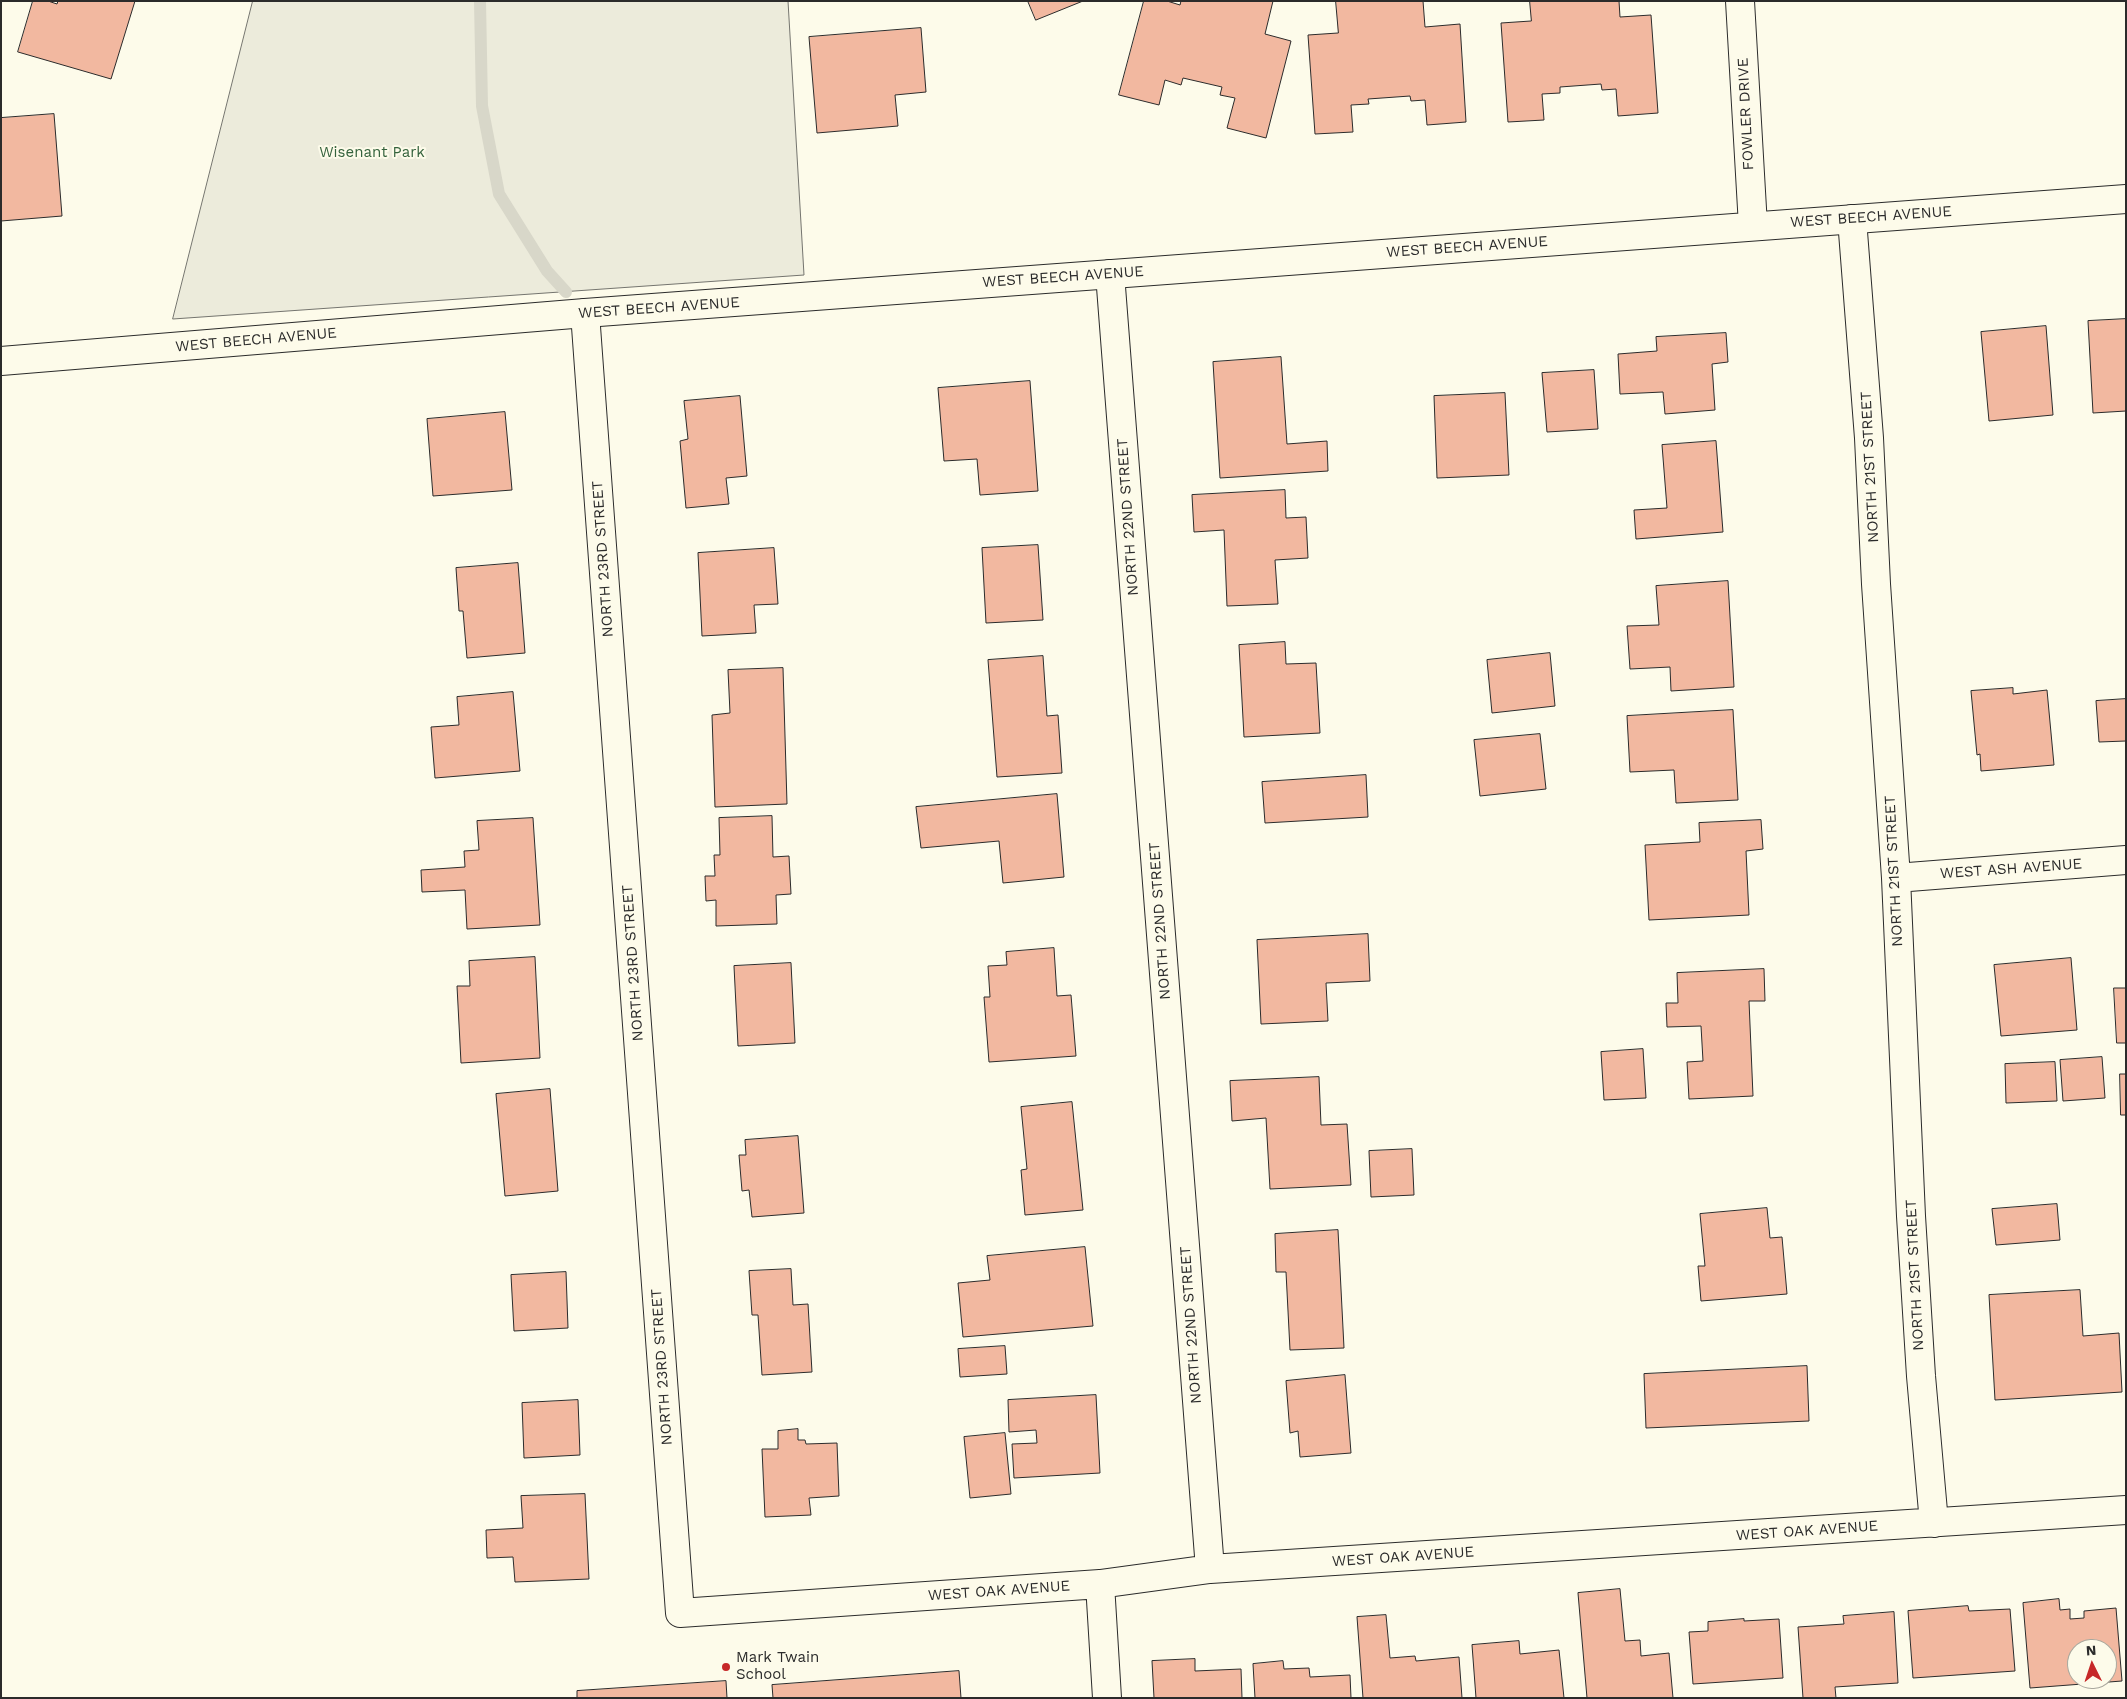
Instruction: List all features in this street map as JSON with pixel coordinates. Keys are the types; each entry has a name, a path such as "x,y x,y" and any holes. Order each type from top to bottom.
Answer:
{"street":[{"name":"FOWLER DRIVE","path":"1740,1 1753,226"},
{"name":"WEST BEECH AVENUE","path":"1,361 585,313 2126,199"},
{"name":"NORTH 21ST STREET","path":"1852,219 1868,424 1876,584 1896,878 1912,1216 1934,1523"},
{"name":"NORTH 22ND STREET","path":"1110,274 1210,1569"},
{"name":"NORTH 23RD STREET","path":"585,313 680,1613"},
{"name":"WEST ASH AVENUE","path":"1896,878 2126,860"},
{"name":"WEST OAK AVENUE","path":"680,1613 1100,1584 1210,1569 2126,1510"},
{"path":"1100,1584 1107,1698"}],"green space":[{"name":"Wisenant Park","path":"253,1 788,1 804,275 173,319"}],"building":[{"path":"33,1 48,1 57,4 58,1 135,1 111,79 18,52"},
{"path":"1028,1 1083,1 1036,20"},
{"path":"1144,1 1167,1 1180,5 1181,1 1273,1 1265,34 1291,41 1266,138 1227,128 1235,98 1220,95 1222,87 1183,78 1181,85 1165,80 1159,105 1119,95"},
{"path":"1336,1 1423,1 1425,27 1460,24 1466,122 1427,125 1425,100 1411,101 1410,96 1368,99 1369,104 1351,105 1353,132 1315,134 1308,35 1338,33"},
{"path":"1530,1 1619,1 1620,17 1651,15 1658,113 1618,116 1616,89 1602,90 1601,84 1560,87 1560,93 1542,94 1544,120 1508,122 1501,23 1531,21"},
{"path":"921,28 926,92 895,95 898,126 817,133 809,37"},
{"path":"54,114 62,216 1,221 1,118"},
{"path":"2126,319 2126,411 2093,413 2088,321"},
{"path":"2046,326 2053,415 1989,421 1981,332"},
{"path":"1726,333 1728,362 1712,364 1715,410 1665,414 1663,392 1620,394 1618,354 1657,351 1656,337"},
{"path":"1281,357 1287,444 1327,441 1328,471 1220,478 1213,362"},
{"path":"1594,370 1598,429 1547,432 1542,373"},
{"path":"1030,381 1038,491 980,495 977,459 944,461 938,388"},
{"path":"1505,393 1509,475 1437,478 1434,396"},
{"path":"740,396 747,476 726,478 729,504 686,508 680,441 688,439 684,401"},
{"path":"505,412 512,490 433,496 427,419"},
{"path":"1716,441 1723,532 1636,539 1634,510 1667,508 1662,445"},
{"path":"1285,490 1286,518 1306,517 1308,558 1275,560 1278,604 1227,606 1224,530 1194,532 1192,495"},
{"path":"1038,545 1043,620 986,623 982,548"},
{"path":"774,548 778,604 754,605 756,633 702,636 698,553"},
{"path":"518,563 525,653 467,658 463,611 459,611 456,568"},
{"path":"1728,581 1734,687 1671,691 1670,667 1630,669 1627,626 1659,625 1656,586"},
{"path":"1285,642 1286,664 1316,663 1320,733 1244,737 1239,645"},
{"path":"1550,653 1555,706 1492,713 1487,660"},
{"path":"1043,656 1047,716 1058,715 1062,773 997,777 988,660"},
{"path":"783,668 787,804 715,807 712,715 730,713 728,670"},
{"path":"2013,688 2013,694 2047,690 2054,765 1981,771 1980,754 1977,755 1971,691"},
{"path":"513,692 520,771 435,778 431,727 459,725 457,697"},
{"path":"2126,699 2126,741 2099,742 2096,701"},
{"path":"1733,710 1738,800 1676,803 1674,770 1630,772 1627,716"},
{"path":"1540,734 1546,789 1480,796 1474,740"},
{"path":"1366,775 1368,817 1265,823 1262,782"},
{"path":"1057,794 1064,877 1003,883 999,841 921,848 916,807"},
{"path":"772,816 773,857 789,856 791,894 776,895 777,924 716,926 716,900 706,901 705,876 715,876 714,855 720,855 719,818"},
{"path":"533,818 540,925 467,929 465,890 422,892 421,870 465,867 464,851 479,850 477,821"},
{"path":"1761,820 1763,849 1746,851 1749,915 1649,920 1645,845 1700,842 1699,823"},
{"path":"1368,934 1370,981 1326,983 1328,1021 1261,1024 1257,940"},
{"path":"1054,948 1057,996 1071,995 1076,1056 989,1062 984,997 990,997 988,966 1007,965 1006,952"},
{"path":"535,957 540,1058 461,1063 457,986 470,986 469,961"},
{"path":"2071,958 2077,1030 2001,1036 1994,965"},
{"path":"791,963 795,1043 738,1046 734,966"},
{"path":"1764,969 1765,1001 1749,1001 1753,1096 1689,1099 1687,1062 1703,1061 1701,1026 1667,1027 1666,1003 1678,1003 1677,973"},
{"path":"2114,988 2126,988 2126,1043 2117,1043"},
{"path":"1643,1049 1646,1098 1604,1100 1601,1052"},
{"path":"2102,1057 2105,1098 2063,1101 2060,1060"},
{"path":"2055,1062 2057,1101 2006,1103 2005,1064"},
{"path":"2120,1074 2126,1074 2126,1115 2121,1115"},
{"path":"1319,1077 1321,1125 1347,1124 1351,1185 1270,1189 1266,1118 1232,1121 1230,1081"},
{"path":"550,1089 558,1191 505,1196 496,1094"},
{"path":"1072,1102 1083,1210 1025,1215 1021,1170 1027,1169 1021,1107"},
{"path":"798,1136 804,1213 752,1217 749,1190 742,1191 739,1155 746,1155 745,1140"},
{"path":"1412,1149 1414,1195 1371,1197 1369,1151"},
{"path":"2057,1204 2060,1240 1996,1245 1992,1209"},
{"path":"1767,1208 1770,1238 1782,1237 1787,1294 1701,1301 1698,1266 1705,1266 1700,1214"},
{"path":"1338,1230 1344,1348 1290,1350 1286,1272 1276,1272 1275,1234"},
{"path":"1085,1247 1093,1326 963,1337 958,1283 990,1280 987,1256"},
{"path":"791,1269 793,1305 808,1304 812,1372 762,1375 758,1315 752,1315 749,1271"},
{"path":"566,1272 568,1328 514,1331 511,1275"},
{"path":"2080,1290 2083,1336 2119,1333 2122,1392 1995,1400 1989,1295"},
{"path":"1005,1346 1007,1374 960,1377 958,1349"},
{"path":"1807,1366 1809,1421 1646,1428 1644,1374"},
{"path":"1345,1375 1351,1453 1300,1457 1298,1431 1290,1433 1286,1381"},
{"path":"1096,1395 1100,1473 1014,1478 1012,1444 1037,1443 1036,1430 1009,1432 1008,1400"},
{"path":"578,1400 580,1455 524,1458 522,1403"},
{"path":"798,1429 798,1440 805,1440 806,1444 837,1443 839,1496 809,1498 811,1515 765,1517 762,1449 778,1449 778,1431"},
{"path":"1005,1433 1011,1494 970,1498 964,1437"},
{"path":"585,1494 589,1579 515,1582 513,1557 487,1558 486,1530 523,1528 521,1496"},
{"path":"1620,1589 1625,1641 1640,1640 1641,1656 1669,1653 1673,1698 1587,1698 1578,1593"},
{"path":"2059,1599 2060,1610 2070,1609 2070,1619 2084,1618 2084,1611 2116,1608 2122,1681 2117,1681 2117,1639 2067,1639 2067,1685 2030,1688 2023,1603"},
{"path":"1968,1606 1969,1611 2010,1609 2015,1671 1913,1678 1908,1611"},
{"path":"1894,1612 1898,1683 1835,1687 1836,1698 1803,1698 1798,1627 1844,1624 1843,1616"},
{"path":"1386,1615 1390,1658 1415,1656 1416,1661 1459,1657 1462,1698 1363,1698 1357,1617"},
{"path":"1744,1619 1744,1621 1779,1619 1783,1678 1693,1684 1689,1632 1708,1631 1708,1622"},
{"path":"1519,1641 1520,1654 1559,1650 1564,1698 1476,1698 1472,1645"},
{"path":"1195,1659 1195,1671 1241,1669 1242,1698 1154,1698 1152,1661"},
{"path":"1283,1661 1284,1669 1309,1668 1310,1677 1350,1675 1351,1698 1255,1698 1253,1664"},
{"path":"959,1671 961,1698 773,1698 772,1685"},
{"path":"726,1681 727,1698 577,1698 577,1691"}],"waterway":[{"path":"480,1 482,106 499,194 547,271 566,292"}],"place":[{"name":"Mark Twain School","path":"726,1667"}]}
